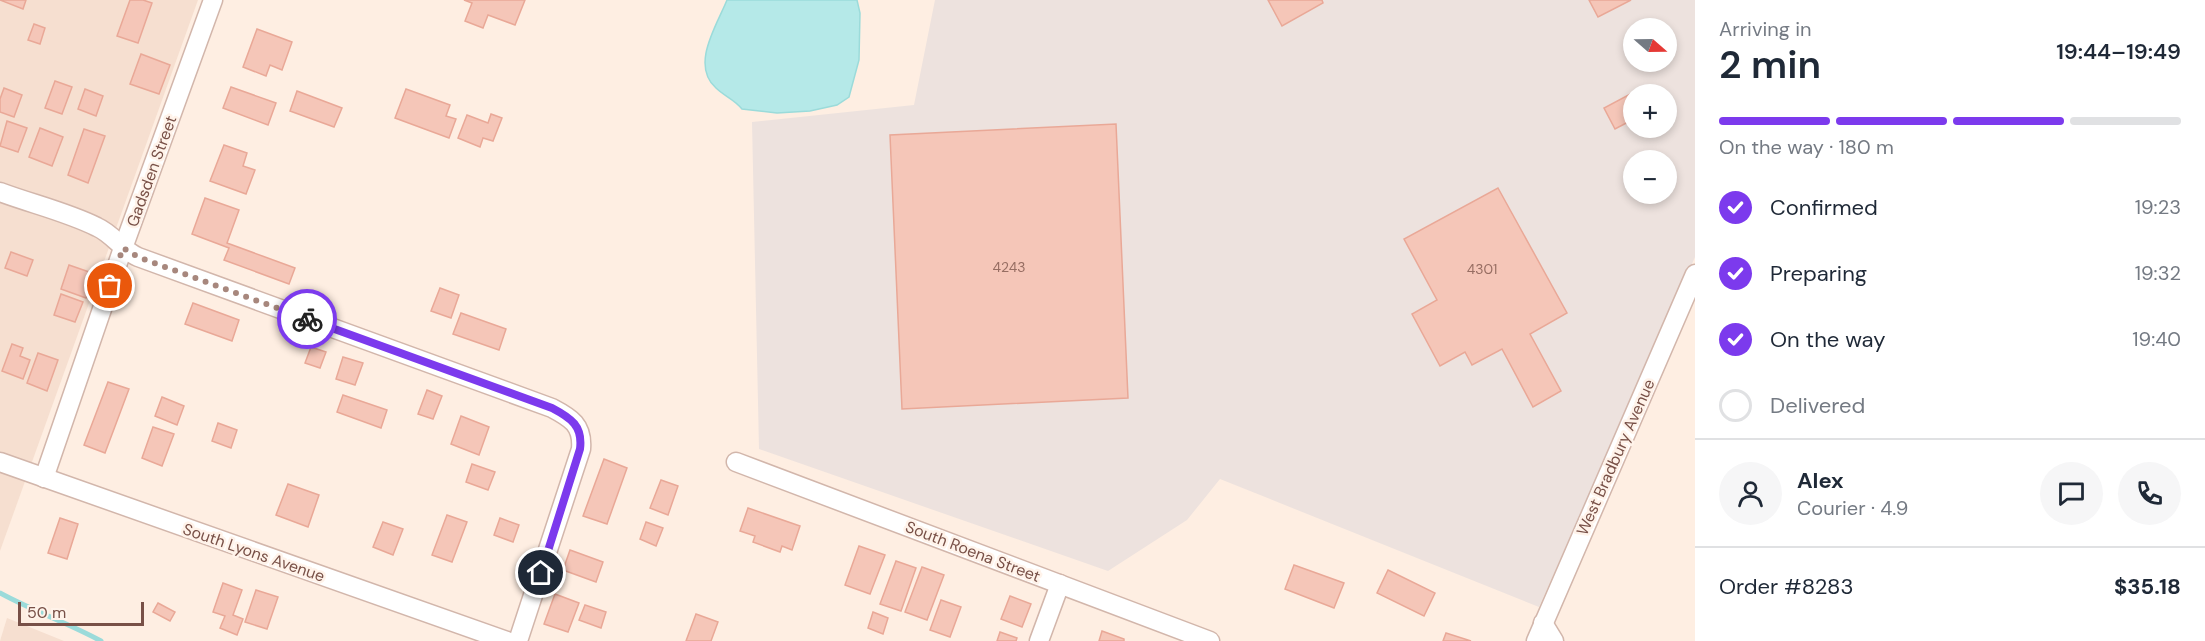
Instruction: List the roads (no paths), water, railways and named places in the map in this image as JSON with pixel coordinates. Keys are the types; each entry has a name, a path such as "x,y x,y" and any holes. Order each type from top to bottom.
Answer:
{"street":[{"name":"Gadsden Street","path":"44,478 123,248 213,0"},
{"path":"0,192 97,226 112,236 129,253 149,261 552,408 568,418 579,429 582,437 580,449 518,641"},
{"name":"West Bradbury Avenue","path":"1536,641 1695,274"},
{"name":"South Lyons Avenue","path":"0,462 507,641"},
{"name":"South Roena Street","path":"736,462 1210,641"},
{"path":"1039,641 1060,584"},
{"path":"1543,623 1554,641"}],"water":[{"path":"727,0 857,0 860,13 859,60 849,97 837,105 810,111 777,113 742,109 719,91 709,79 705,68 705,57 712,33"}],"waterway":[{"path":"0,593 101,641"}]}
